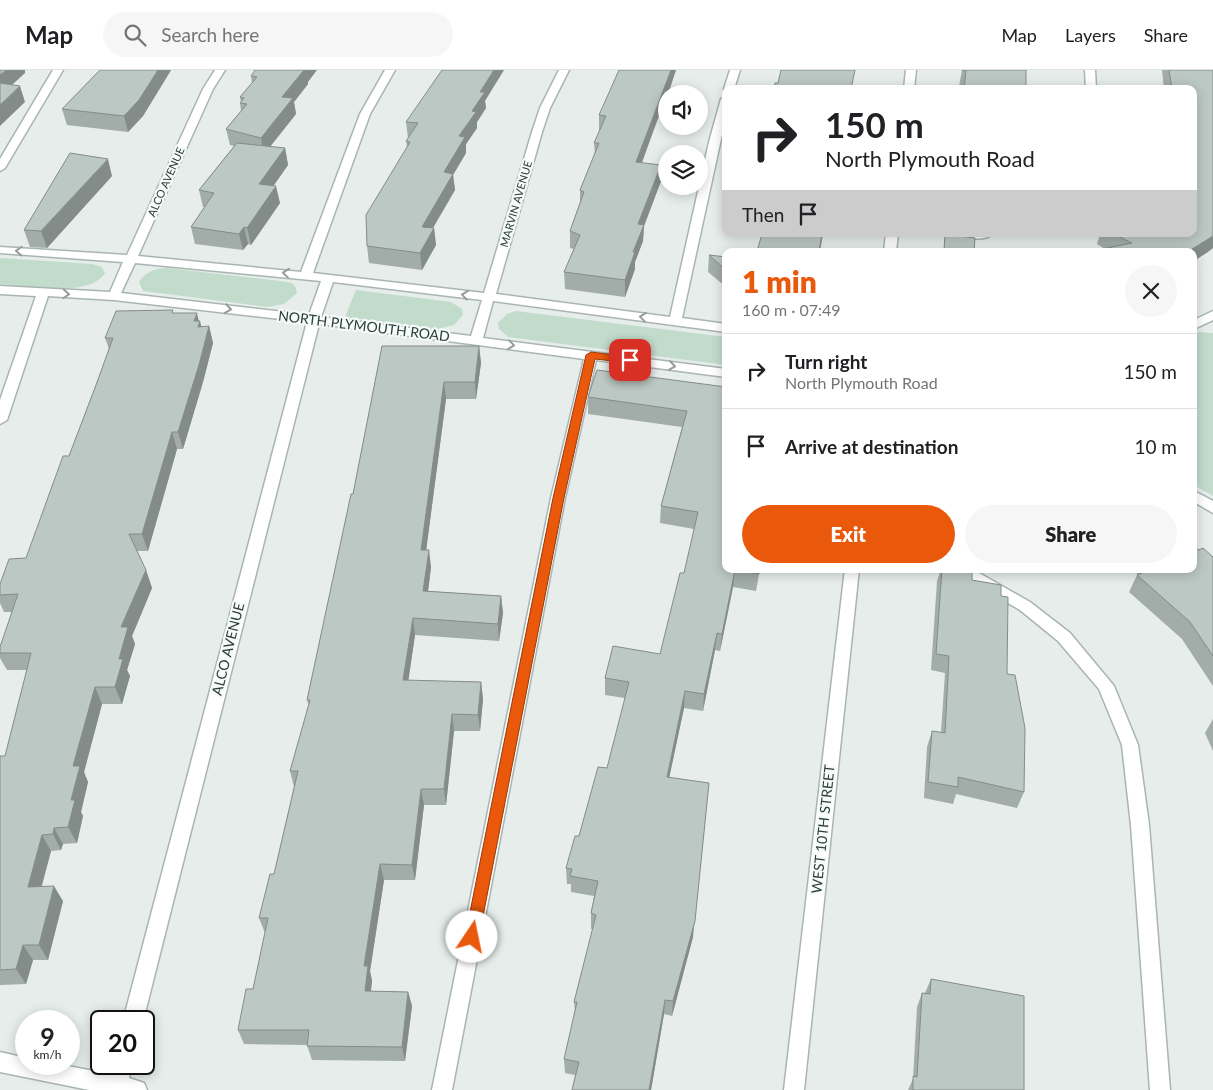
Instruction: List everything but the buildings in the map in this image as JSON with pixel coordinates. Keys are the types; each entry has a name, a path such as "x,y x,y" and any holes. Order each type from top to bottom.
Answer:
{"street":[{"path":"0,168 58,70"},
{"name":"ALCO AVENUE","path":"114,296 208,89 220,70"},
{"path":"306,275 365,114 390,70"},
{"name":"MARVIN AVENUE","path":"476,340 537,132 545,108 564,70"},
{"path":"730,85 734,70"},
{"path":"909,85 911,70"},
{"path":"1090,70 1091,85"},
{"path":"675,321 722,113"},
{"path":"0,250 132,258 306,275 722,327"},
{"name":"ALCO AVENUE","path":"136,1010 313,321 328,278"},
{"name":"NORTH PLYMOUTH ROAD","path":"0,290 114,296 476,340 722,372"},
{"path":"0,420 36,306 44,292"},
{"path":"1203,324 1213,315"},
{"path":"442,1090 558,498 591,355"},
{"path":"1197,498 1213,508"},
{"name":"WEST 10TH STREET","path":"794,1090 852,573"},
{"path":"967,573 1026,606 1064,638 1106,686 1130,745 1140,825 1160,1090"},
{"path":"0,1062 137,1090"},
{"path":"117,1086 120,1075"}],"green space":[{"path":"0,258 92,264 102,267 105,273 97,281 86,286 72,288 57,289 0,284"},
{"path":"167,268 292,283 297,293 284,304 267,307 143,291 139,282 144,276 155,270"},
{"path":"356,290 451,302 462,309 463,315 454,325 438,329 345,317"},
{"path":"516,311 722,337 722,364 508,337 499,329 498,323 507,314"},
{"path":"1197,333 1213,333 1213,496 1197,487"}],"route":[{"path":"472,937 558,498 591,355 630,360"}]}
